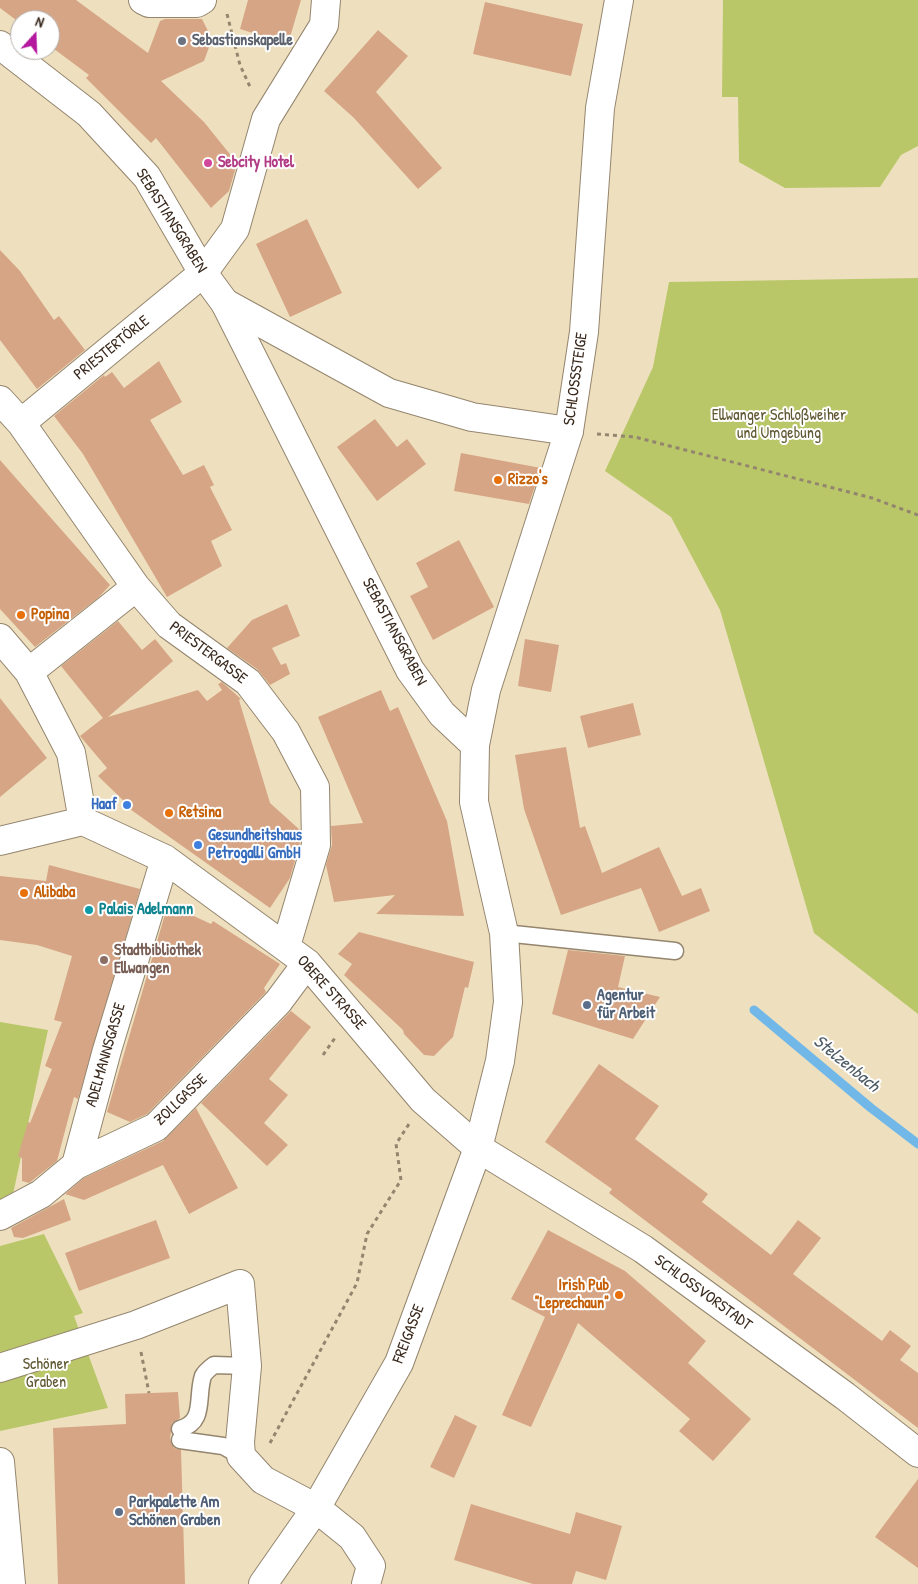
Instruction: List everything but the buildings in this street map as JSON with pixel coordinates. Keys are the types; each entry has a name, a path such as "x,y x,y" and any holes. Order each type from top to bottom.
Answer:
{"street":[{"path":"143,0 149,3 214,5"},
{"name":"PRIESTERTÖRLE","path":"20,423 204,273 235,229 266,119 324,25 326,0"},
{"name":"SCHLOSSSTEIGE","path":"475,745 486,690 569,431 584,332 600,108 619,0"},
{"name":"SEBASTIANSGRABEN","path":"0,45 89,114 147,177 204,273 225,303 410,670 442,714 475,745"},
{"name":"SEBASTIANSGRABEN","path":"225,303 390,393 472,417 569,431"},
{"name":"PRIESTERGASSE","path":"0,400 20,423 136,587 168,624 248,682 286,732 315,787 316,845 286,946"},
{"path":"29,672 136,587"},
{"path":"0,638 29,672 71,753 83,821 0,841"},
{"path":"475,745 474,802 504,933 508,1002 500,1060 478,1148"},
{"name":"OBERE STRASSE","path":"83,821 165,859 307,963 423,1100 478,1148"},
{"name":"ADELMANNSGASSE","path":"76,1165 107,1050 165,859"},
{"name":"ZOLLGASSE","path":"0,1216 42,1194 76,1165 156,1126 278,1002 307,963"},
{"name":"SCHLOSSVORSTADT","path":"478,1148 642,1249 845,1396 918,1453"},
{"name":"FREIGASSE","path":"263,1584 316,1508 399,1363 478,1148"},
{"path":"0,1368 136,1325 240,1284 247,1366 240,1442 248,1464 263,1480 316,1508 352,1537 371,1566 366,1584"},
{"path":"0,1462 11,1584"}],"lane":[{"path":"504,933 675,950"},
{"path":"247,1366 214,1365 204,1374 196,1419 180,1435 223,1446 248,1464"}],"path":[{"path":"214,5 266,119"},
{"path":"569,431 635,438 872,498 918,514"},
{"path":"248,1464 357,1283 367,1234 401,1180 396,1144 423,1100"},
{"path":"136,1325 149,1393"}],"green space":[{"path":"723,0 918,0 918,146 901,155 880,187 785,188 739,162 738,97 722,97"},
{"name":"Ellwanger Schloßweiher und Umgebung","path":"918,278 918,1014 814,933 720,610 671,517 605,471 653,367 669,282"},
{"path":"0,1022 48,1030 12,1199 0,1206"},
{"name":"Schöner Graben","path":"44,1234 83,1313 74,1316 108,1408 0,1431 0,1246"}],"waterway":[{"name":"Stelzenbach","path":"754,1010 871,1108 918,1144"}],"place":[{"name":"Sebastianskapelle","path":"182,41"},
{"name":"Sebcity Hotel","path":"208,163"},
{"name":"Rizzo's","path":"498,480"},
{"name":"Popina","path":"21,615"},
{"name":"Haaf","path":"127,805"},
{"name":"Retsina","path":"169,813"},
{"name":"Gesundheitshaus Petrogalli GmbH","path":"198,845"},
{"name":"Alibaba","path":"24,893"},
{"name":"Palais Adelmann","path":"89,910"},
{"name":"Stadtbibliothek Ellwangen","path":"104,960"},
{"name":"Agentur für Arbeit","path":"587,1005"},
{"name":"Irish Pub \"Leprechaun\"","path":"619,1295"},
{"name":"Parkpalette Am Schönen Graben","path":"119,1512"}]}
